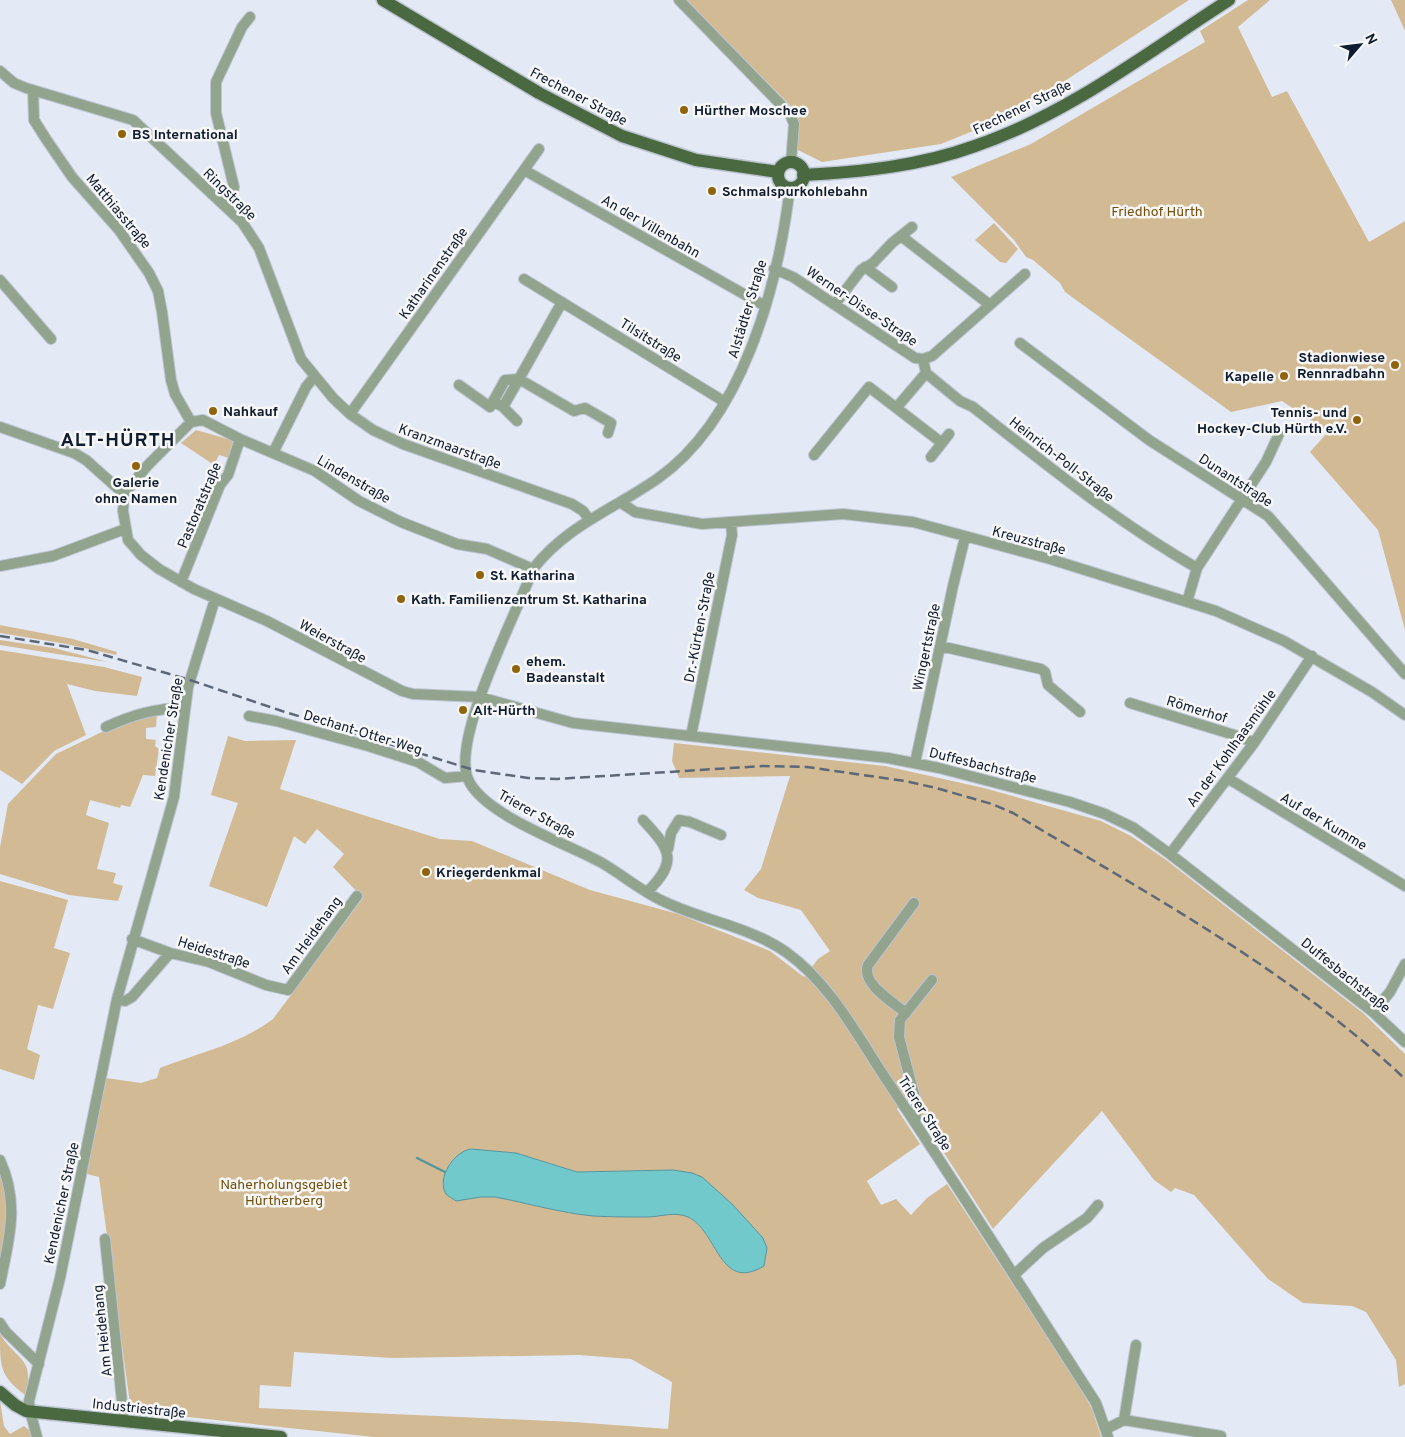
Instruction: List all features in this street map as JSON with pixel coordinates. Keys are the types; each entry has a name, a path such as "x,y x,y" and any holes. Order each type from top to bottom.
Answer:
{"main road":[{"name":"Frechener Straße","path":"384,0 539,92 622,136 696,160 778,172"},
{"name":"Frechener Straße","path":"804,175 902,166 976,146 1009,133 1085,93 1228,0"},
{"path":"791,162 800,166 804,175 798,185 790,187 782,184 778,172 781,166 791,162"},
{"name":"Industriestraße","path":"0,1392 15,1405 30,1411 281,1437"}],"street":[{"path":"679,0 790,114 794,124 791,162"},
{"path":"222,203 233,192 234,187 216,113 216,82 242,27 250,17"},
{"path":"0,72 14,82 33,90"},
{"name":"Ringstraße","path":"33,90 133,120 242,222 259,248 296,350 314,376"},
{"name":"Matthiasstraße","path":"33,90 32,113 46,139 76,183 119,230 146,266 158,292 161,305 175,394 191,422"},
{"name":"Katharinenstraße","path":"350,414 539,149"},
{"name":"An der Villenbahn","path":"524,170 764,306"},
{"name":"Alstädter Straße","path":"480,697 533,569 559,540 589,519 658,478 674,464 725,402 748,360 774,269 790,187"},
{"path":"835,304 865,267 873,263 912,227"},
{"path":"902,236 990,305"},
{"path":"865,267 892,287"},
{"name":"Werner-Disse-Straße","path":"774,269 793,276 915,358 923,359 932,356 1025,274"},
{"name":"Tilsitstraße","path":"524,279 725,402"},
{"path":"0,280 51,338"},
{"path":"503,407 562,302"},
{"name":"Dunantstraße","path":"1020,343 1149,440 1268,516 1278,525 1405,674"},
{"path":"897,407 926,373 923,359"},
{"name":"Heinrich-Poll-Straße","path":"926,373 960,401 973,406 1100,506 1134,530 1197,568"},
{"path":"273,453 306,387 314,376"},
{"name":"Kranzmaarstraße","path":"314,376 350,414 373,430 403,444 572,504 583,510 589,519"},
{"path":"459,385 490,407 505,380 518,379 574,411 585,408 611,423 608,433"},
{"path":"814,455 869,387 942,443"},
{"path":"493,401 503,407 517,421"},
{"name":"Lindenstraße","path":"191,422 203,420 240,439 315,471 359,501 401,522 457,544 487,549 533,569"},
{"path":"0,566 53,556 125,529 124,494 148,465 191,422"},
{"path":"0,427 74,453 86,460 124,494"},
{"path":"931,458 949,434"},
{"path":"1187,602 1197,568 1266,462 1278,434"},
{"name":"Pastoratstraße","path":"181,582 220,485 228,475 240,439"},
{"name":"Kreuzstraße","path":"620,502 628,510 702,524 843,514 913,522 1050,560 1187,602 1252,626 1312,656 1372,692 1405,715"},
{"name":"Dr.-Kürten-Straße","path":"691,736 732,535 731,523"},
{"name":"Weierstraße","path":"125,529 128,540 141,555 181,582 267,622 402,691 413,694 480,697"},
{"name":"Wingertstraße","path":"915,763 965,537"},
{"name":"Kendenicher Straße","path":"30,1411 29,1401 60,1278 117,999 132,939 151,885 174,798 185,708 191,676 215,599"},
{"path":"940,646 1040,669 1045,672 1048,685 1080,712"},
{"name":"An der Kohlhaasmühle","path":"1170,854 1229,779 1312,656"},
{"path":"467,776 466,752 480,697"},
{"name":"Duffesbachstraße","path":"480,697 573,723 915,763 1079,805 1105,814 1134,828 1170,854 1373,1012 1405,1042"},
{"name":"Römerhof","path":"1130,703 1254,743"},
{"path":"106,727 142,712 185,708"},
{"name":"Dechant-Otter-Weg","path":"249,716 276,720 368,746 418,762 445,778 467,776"},
{"name":"Trierer Straße","path":"467,776 476,792 491,805 515,820 602,863 666,903 771,942 804,965 832,1000 915,1122 1096,1403 1107,1433 1124,1420"},
{"name":"Auf der Kumme","path":"1229,779 1405,886"},
{"path":"643,820 668,849"},
{"path":"647,892 661,875 668,856 671,833 679,820 690,822 721,834"},
{"name":"Am Heidehang","path":"288,990 357,896"},
{"path":"906,1013 874,986 867,978 865,972 868,965 914,903"},
{"name":"Heidestraße","path":"132,939 170,953 209,962 266,985 288,990"},
{"path":"117,999 125,1001 132,997 170,953"},
{"path":"1373,1012 1390,992 1405,964"},
{"path":"915,1122 916,1105 899,1037 898,1025 932,980"},
{"path":"0,1160 9,1186 12,1207 12,1225 0,1284"},
{"path":"1014,1276 1043,1248 1087,1218 1098,1205"},
{"name":"Am Heidehang","path":"105,1239 124,1421"},
{"path":"0,1323 6,1332 39,1364"},
{"path":"1136,1345 1124,1420 1220,1436"},
{"path":"30,1411 37,1437"}],"green space":[{"path":"685,0 1189,0 1034,101 973,131 941,144 822,162 796,149 797,119 801,116"},
{"name":"Friedhof Hürth","path":"1248,0 1270,0 1238,27 1272,97 1287,91 1369,242 1405,221 1405,630 1378,530 1310,452 1328,432 1282,401 1231,412 1065,292 1060,283 1033,260 1026,257 1014,240 951,177 1031,144 1205,42 1200,31"},
{"path":"1391,0 1405,0 1405,31"},
{"path":"994,223 1018,249 1006,263 1000,262 975,240"},
{"path":"196,430 235,441 229,458 219,455 214,465 181,443"},
{"path":"0,625 73,639 117,652 116,655 0,633"},
{"path":"0,640 54,648 108,662 0,645"},
{"path":"0,650 104,667 142,677 137,696 95,691 67,684 86,735 54,751 22,784 0,770"},
{"path":"157,713 156,727 146,728 146,739 156,740 155,746 159,749 155,776 143,775 130,807 121,805 120,808 90,800 86,815 109,823 97,869 116,873 113,883 123,886 118,901 69,895 0,874 0,847 8,804 56,754 106,730"},
{"name":"Naherholungsgebiet Hürtherberg","path":"228,736 245,741 296,740 280,789 440,839 472,841 590,890 678,914 770,951 804,977 818,959 830,951 801,910 758,898 744,890 761,869 790,776 679,778 672,761 674,743 885,766 984,788 1101,821 1131,836 1165,859 1363,1013 1405,1054 1405,1384 1399,1387 1396,1360 1366,1312 1352,1306 1303,1303 1268,1279 1194,1195 1175,1188 1171,1192 1154,1180 1102,1111 993,1229 910,1100 897,1109 920,1144 867,1181 881,1205 896,1199 911,1215 927,1198 947,1184 1077,1382 1092,1409 1101,1437 374,1437 131,1411 99,1177 87,1174 106,1078 141,1083 157,1078 160,1068 233,1042 273,1019 363,898 333,867 344,854 317,829 305,844 294,836 267,907 209,886 238,803 211,795","holes":["471,1149 516,1153 577,1172 673,1170 764,1266 749,1272 737,1272 720,1257 698,1224 683,1215 673,1214 647,1217 593,1216 495,1197 456,1201","294,1352 392,1358 579,1355 631,1359 672,1382 668,1429 574,1422 259,1408 260,1385 291,1387"]},
{"path":"0,881 68,900 54,948 70,953 53,1009 38,1005 27,1049 40,1055 34,1080 0,1069"},
{"path":"0,1172 6,1194 7,1216 0,1261"},
{"path":"0,1334 26,1366 28,1383 25,1395 11,1382 3,1370 0,1355"},
{"path":"0,1401 4,1426 10,1434 24,1426 29,1430 31,1437 0,1437"}],"water":[{"path":"471,1149 516,1153 577,1172 673,1170 692,1173 702,1177 733,1205 763,1238 767,1248 764,1266 749,1272 737,1272 720,1257 698,1224 683,1215 673,1214 647,1217 593,1216 495,1197 456,1201 446,1194 443,1180 445,1173 459,1154"}],"waterway":[{"path":"417,1158 445,1172"}],"railway":[{"path":"0,636 87,650 190,680 282,711 474,770 528,778 557,779 763,766 807,767 905,781 992,804 1013,813 1115,873 1266,968 1361,1040 1405,1079"}],"place":[{"name":"Hürther Moschee","path":"684,110"},
{"name":"BS International","path":"122,134"},
{"name":"Schmalspurkohlebahn","path":"712,191"},
{"name":"Stadionwiese Rennradbahn","path":"1395,365"},
{"name":"Kapelle","path":"1284,376"},
{"name":"Nahkauf","path":"213,411"},
{"name":"Tennis- und Hockey-Club Hürth e.V.","path":"1357,420"},
{"name":"Galerie ohne Namen","path":"136,466"},
{"name":"St. Katharina","path":"480,575"},
{"name":"Kath. Familienzentrum St. Katharina","path":"401,599"},
{"name":"ehem. Badeanstalt","path":"516,669"},
{"name":"Alt-Hürth","path":"463,710"},
{"name":"Kriegerdenkmal","path":"426,872"}],"district":[{"name":"ALT-HÜRTH","path":"118,439"}]}
